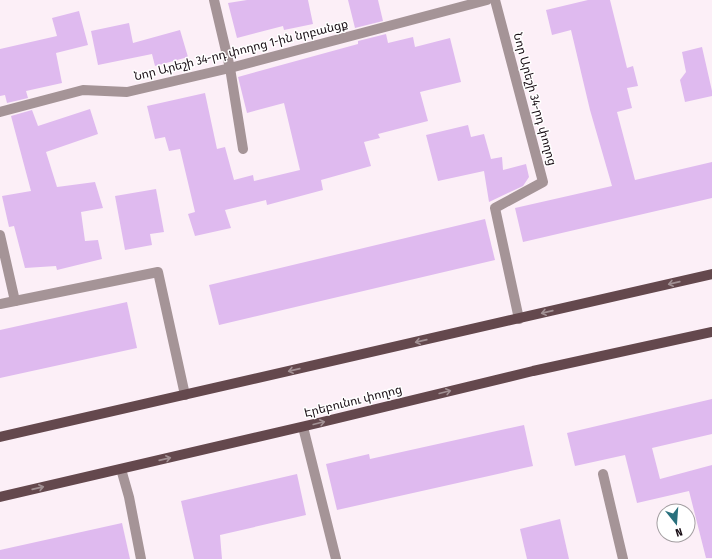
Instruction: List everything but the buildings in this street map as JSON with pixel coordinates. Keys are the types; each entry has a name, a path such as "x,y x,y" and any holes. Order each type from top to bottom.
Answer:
{"main road":[{"path":"0,437 712,274"},
{"name":"Էրեբունու փողոց","path":"0,497 303,427 532,371 712,332"}],"street":[{"path":"214,0 230,68 242,149"},
{"name":"Նոր Արեշի 34-րդ փողոց 1-ին նրբանցք","path":"0,112 83,90 128,92 230,68 487,0"},
{"name":"Նոր Արեշի 34-րդ փողոց","path":"495,0 543,182 495,208 519,318"},
{"path":"0,235 15,301"},
{"path":"0,304 158,272 185,395"},
{"path":"303,427 336,559"},
{"path":"121,469 129,497 141,559"},
{"path":"603,474 623,559"}]}
